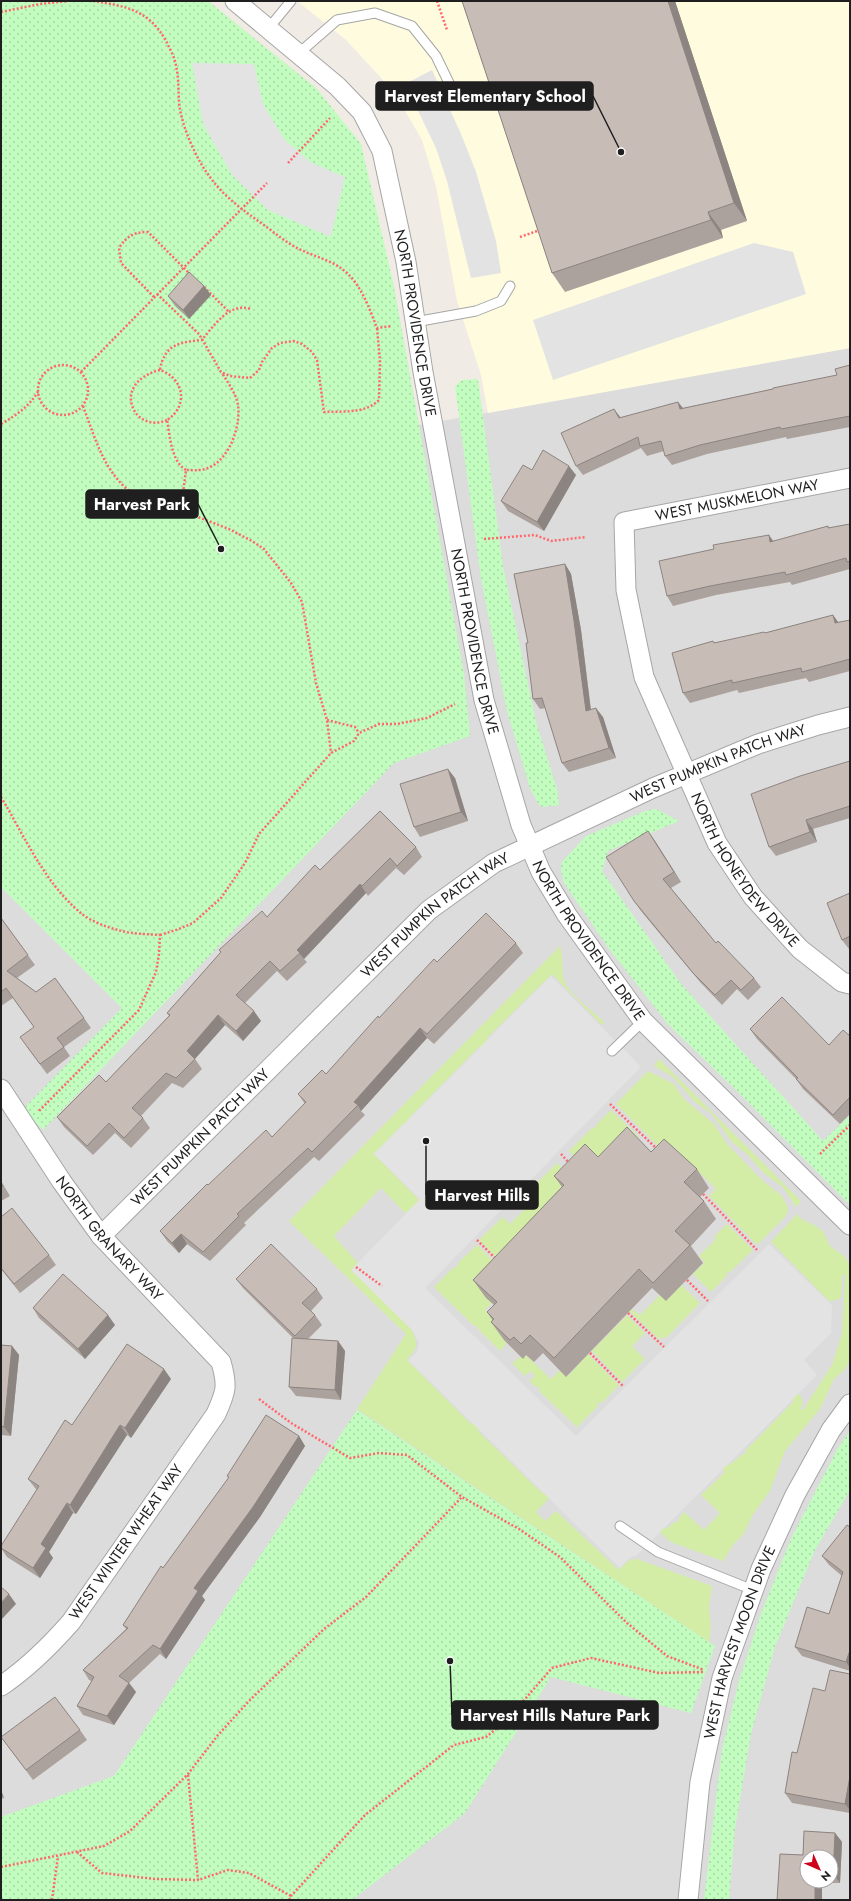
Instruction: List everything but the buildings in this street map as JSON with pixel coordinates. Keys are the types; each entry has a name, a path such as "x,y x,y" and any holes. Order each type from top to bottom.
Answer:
{"street":[{"name":"NORTH PROVIDENCE DRIVE","path":"235,1 337,86 362,112 382,151 406,262 415,322 484,700 521,825 540,872 567,915 644,1021 850,1225"},
{"name":"WEST MUSKMELON WAY","path":"624,522 850,478"},
{"name":"NORTH HONEYDEW DRIVE","path":"624,522 626,590 644,678 717,843 753,897 800,949 842,982 850,984"},
{"name":"WEST PUMPKIN PATCH WAY","path":"101,1236 429,910 494,862 686,774 758,744 818,725 850,717"},
{"name":"NORTH GRANARY WAY","path":"1,1088 62,1182 101,1236 220,1362 226,1380"},
{"name":"WEST WINTER WHEAT WAY","path":"1,1686 20,1674 48,1649 70,1622 216,1414 224,1396 226,1380"},
{"name":"WEST HARVEST MOON DRIVE","path":"688,1900 700,1782 722,1678 753,1590 794,1495 832,1430 850,1404"}],"lane":[{"path":"268,29 291,1"},
{"path":"298,54 337,20 375,13 412,26 436,56 450,85"},
{"path":"415,322 476,311 501,301 510,286"},
{"path":"612,1051 644,1021"},
{"path":"620,1526 658,1552 753,1590"}],"path":[{"path":"1,12 40,4 68,1"},
{"path":"94,1 119,5 134,10 149,18 160,31 170,49 176,66 181,114 195,152 210,177 241,210 299,249 326,260 346,272 353,280 365,300 377,328 380,362 380,391 379,400 372,406 354,411 324,412 317,360 312,352 302,344 294,341 280,343 272,348 262,362 259,370 250,378 230,376 221,372"},
{"path":"437,1 447,30"},
{"path":"469,91 496,82"},
{"path":"288,163 330,118"},
{"path":"81,372 267,182"},
{"path":"520,237 544,229"},
{"path":"167,420 176,459 186,470 202,470 211,467 221,458 230,445 239,415 238,404 234,393 199,334 121,263 120,248 124,240 138,232 148,232 195,278"},
{"path":"201,284 229,312"},
{"path":"160,370 166,354 174,346 180,342 202,340 229,312 239,308 251,309"},
{"path":"377,328 392,326"},
{"path":"65,365 81,372 88,385 86,400 83,406 76,412 60,415 52,412 40,400 39,383 49,370 65,365"},
{"path":"160,370 173,377 178,384 182,396 180,407 167,420 157,423 142,418 135,412 131,402 131,395 136,382 145,375 160,370"},
{"path":"1,424 18,415 29,406 39,392"},
{"path":"83,406 108,467 116,480 128,490 181,509 252,540 264,549 291,583 302,602 316,683 327,720 331,753"},
{"path":"181,509 186,470"},
{"path":"484,539 535,535 551,541 586,537"},
{"path":"1,797 46,874 66,898 83,915 120,931 160,935 193,923 221,898 245,863 259,834 331,753 354,741 359,733 379,724 397,724 427,718 455,704"},
{"path":"327,720 355,727 359,733"},
{"path":"38,1112 138,1010 156,972 160,954 160,935"},
{"path":"610,1104 662,1154"},
{"path":"820,1154 850,1125"},
{"path":"561,1154 574,1168"},
{"path":"703,1194 758,1250"},
{"path":"477,1240 501,1264"},
{"path":"356,1267 382,1286"},
{"path":"686,1280 708,1300"},
{"path":"628,1313 664,1347"},
{"path":"590,1353 623,1386"},
{"path":"259,1399 290,1422 350,1458 379,1453 407,1455 462,1497 518,1529 560,1557 627,1623 667,1656 708,1671 659,1673 591,1658 552,1668 506,1720 486,1737 454,1745 365,1816 291,1896 289,1900"},
{"path":"1,1867 104,1846 130,1831 188,1774 218,1736 250,1700 324,1629 366,1597 462,1497"},
{"path":"188,1774 198,1880"},
{"path":"77,1852 102,1873 155,1879 198,1880 228,1870 249,1873 291,1896"},
{"path":"52,1900 58,1856"}],"shaded area":[{"path":"1,1 208,1 317,89 393,282 419,425 850,348 850,1900 1,1900"},
{"path":"297,1 850,1 850,348 488,413 481,375 457,301 436,186 422,140 394,92 346,40"},
{"path":"192,63 254,64 263,104 284,139 310,162 345,177 331,237 268,210 232,175 203,124"},
{"path":"432,70 461,134 476,172 496,241 501,273 471,278 447,181 436,148 405,84"},
{"path":"754,243 793,252 806,294 553,380 533,320"},
{"path":"551,976 641,1067 425,1288 576,1436 769,1244 832,1305 831,1333 804,1360 817,1375 637,1555 630,1557 620,1568 408,1360 417,1352 419,1343 412,1330 351,1270 420,1199 374,1154"}],"green space":[{"path":"1,1 208,1 317,89 361,144 393,282 464,674 470,736 394,763 43,1130 23,1109 122,1008 1,887"},
{"path":"478,379 503,566 536,722 557,789 559,805 543,807 539,805 530,788 507,711 481,578 455,387 461,380"},
{"path":"656,809 679,821 608,851 602,871 681,984 823,1141 850,1115 850,1205 668,1024 610,950 564,883 561,870 562,862 586,836 645,811"},
{"path":"560,946 563,976 566,985 576,997 605,1023 601,1024 552,974 487,1038 500,1053 491,1056 479,1047 410,1117 419,1136 404,1123 374,1154 431,1212 414,1206 405,1213 381,1188 334,1236 358,1263 352,1270 412,1330 416,1340 416,1346 407,1360 471,1424 480,1415 488,1421 478,1431 542,1493 553,1484 558,1489 536,1512 545,1521 556,1511 619,1570 629,1561 637,1559 712,1586 709,1608 711,1626 709,1642 357,1409 406,1334 289,1221"},
{"path":"659,1059 801,1201 796,1207 783,1187 765,1174 747,1154 732,1142 712,1114 696,1103 672,1076 654,1066"},
{"path":"648,1071 674,1084 684,1099 714,1124 728,1145 763,1181 782,1196 787,1205 788,1211 785,1217 757,1245 709,1196 716,1189 673,1146 666,1154 616,1104"},
{"path":"611,1110 639,1137 625,1152 589,1171 569,1151 592,1128 597,1127 597,1124"},
{"path":"557,1163 578,1183 512,1274 479,1240 503,1217 510,1224 524,1210 519,1205 522,1202 521,1199"},
{"path":"797,1214 801,1219 823,1231 830,1246 844,1256 850,1265 850,1358 846,1368 834,1379 820,1409 785,1451 770,1491 752,1516 743,1535 733,1545 723,1561 671,1542 653,1526 659,1521 667,1529 674,1522 678,1522 679,1518 684,1512 704,1530 720,1513 701,1495 725,1472 717,1463 720,1456 729,1465 745,1454 746,1450 794,1401 786,1391 791,1384 801,1397 803,1403 800,1409 803,1410 832,1365 842,1334 845,1275 842,1275 841,1297 836,1300 829,1301 771,1242"},
{"path":"727,1224 753,1250 730,1272 726,1273 727,1276 711,1292 693,1274 705,1262 699,1256 716,1239 714,1237"},
{"path":"477,1245 506,1273 492,1303 485,1310 502,1327 507,1337 503,1340 507,1343 500,1351 478,1329 477,1326 474,1326 434,1287 454,1267 458,1267 458,1263"},
{"path":"680,1284 700,1303 666,1338 662,1337 660,1340 629,1311 632,1309 640,1315 664,1291"},
{"path":"627,1315 645,1333 632,1346 645,1359 622,1382 592,1351"},
{"path":"588,1354 619,1385 602,1403 598,1402 598,1406 577,1427 539,1391 540,1387 536,1387 529,1381 535,1376 530,1371 525,1376 512,1363 520,1357 524,1358 527,1356 551,1379 560,1370 567,1377"},
{"path":"357,1410 715,1646 691,1713 551,1677 465,1813 352,1900 1,1900 1,1817 114,1776"},
{"path":"850,1431 850,1490 814,1552 775,1647 751,1734 735,1829 729,1900 704,1900 722,1750 739,1681 761,1614 791,1539 837,1450"}],"place":[{"name":"Harvest Elementary School","path":"621,152"},
{"name":"Harvest Park","path":"221,549"},
{"name":"Harvest Hills","path":"426,1141"},
{"name":"Harvest Hills Nature Park","path":"450,1661"}]}
